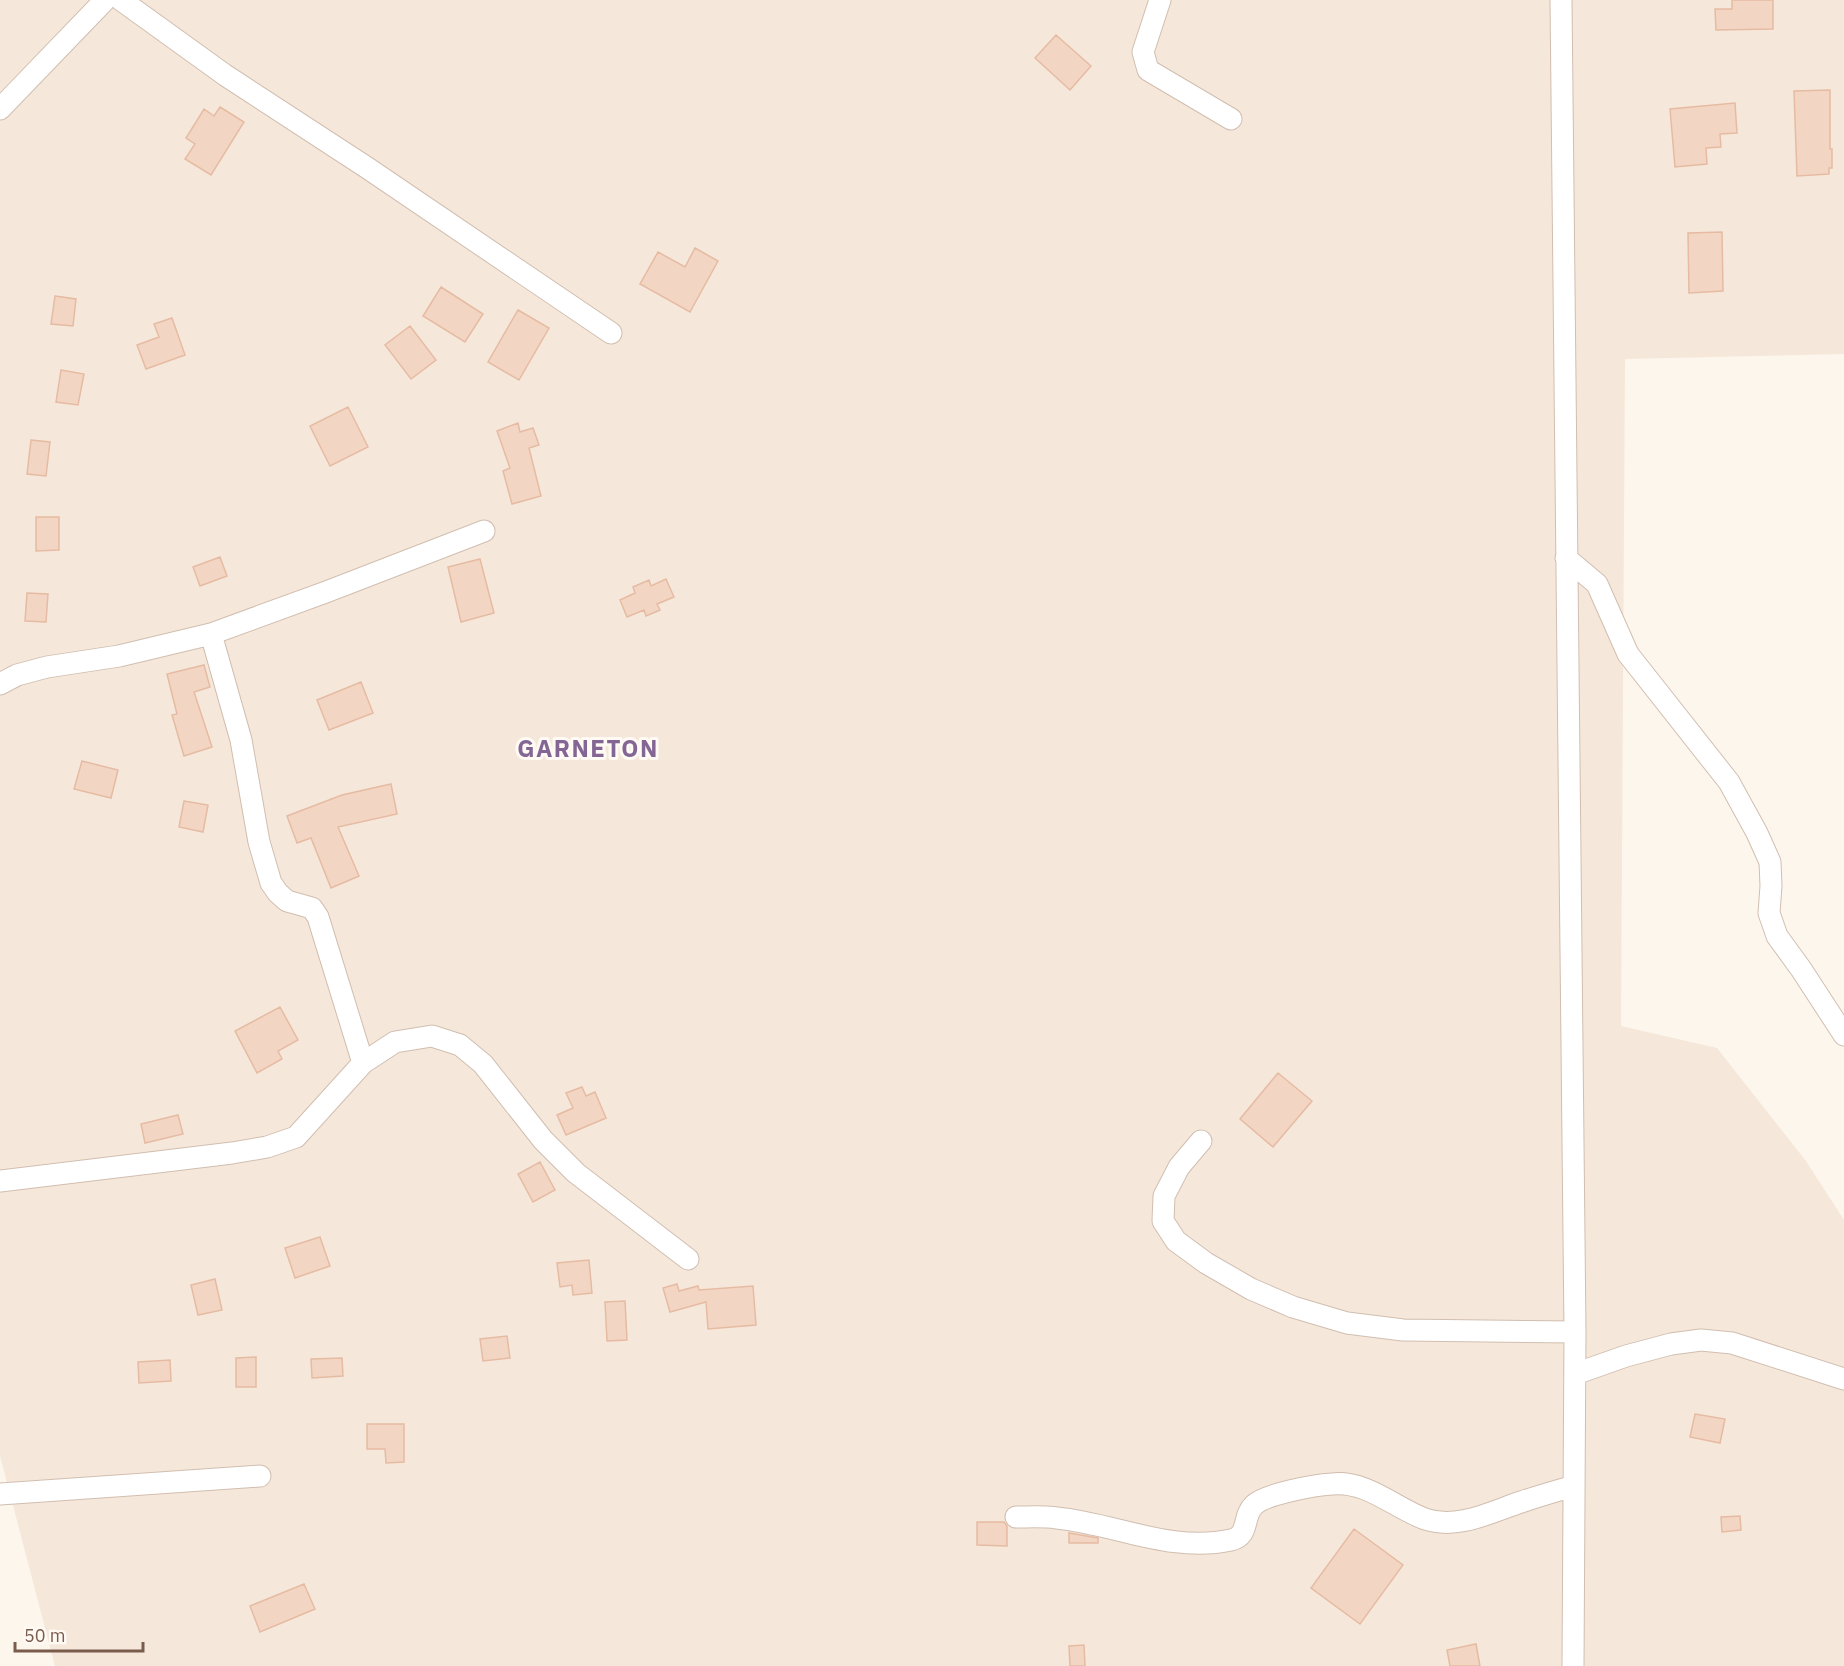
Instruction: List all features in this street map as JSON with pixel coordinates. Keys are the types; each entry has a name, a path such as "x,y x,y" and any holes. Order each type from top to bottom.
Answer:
{"street":[{"path":"0,109 105,0"},
{"path":"121,0 225,75 376,173 610,333"},
{"path":"1160,0 1143,52 1148,70 1231,119"},
{"path":"1562,0 1575,1332 1573,1666"},
{"path":"0,684 17,675 119,656 211,634 484,531"},
{"path":"1566,558 1597,584 1628,654 1730,782 1770,862 1769,913 1777,936 1844,1035"},
{"path":"211,634 241,740 259,842 271,883 288,901 312,908 318,917 363,1063"},
{"path":"0,1181 267,1148 296,1137 363,1063 395,1042 432,1036 460,1045 483,1064 543,1140 576,1173 688,1259"},
{"path":"1201,1141 1179,1167 1164,1196 1164,1221 1176,1241 1206,1263 1251,1289 1293,1307 1347,1323 1402,1330 1575,1332"},
{"path":"1575,1374 1626,1356 1671,1344 1701,1340 1732,1343 1844,1379"},
{"path":"0,1494 260,1476"},
{"path":"1016,1517 1055,1517 1167,1542 1197,1544 1240,1537 1244,1532 1247,1514 1259,1500 1332,1484 1347,1483 1362,1488 1425,1519 1445,1523 1466,1521 1574,1486"}],"shaded area":[{"path":"0,0 1844,0 1844,354 1625,359 1621,1026 1717,1048 1806,1161 1844,1220 1844,1666 55,1666 0,1456"}],"building":[{"path":"1732,0 1773,0 1773,29 1716,30 1715,9 1732,9"},
{"path":"1056,35 1091,66 1070,90 1035,58"},
{"path":"1830,90 1832,168 1829,168 1829,174 1797,176 1794,91"},
{"path":"1735,103 1737,133 1720,134 1721,147 1706,148 1707,164 1675,167 1670,109"},
{"path":"220,107 244,122 211,175 185,159 195,144 186,138 204,109 214,116"},
{"path":"1722,232 1723,291 1689,293 1688,233"},
{"path":"695,248 718,261 690,312 640,284 658,252 685,267"},
{"path":"441,287 483,314 465,342 423,316"},
{"path":"55,296 76,299 73,326 51,324"},
{"path":"518,310 549,328 519,380 488,362"},
{"path":"172,318 185,355 146,369 137,345 159,337 154,324"},
{"path":"410,326 436,360 411,379 385,345"},
{"path":"61,370 84,374 78,405 56,402"},
{"path":"348,407 368,447 330,466 310,426"},
{"path":"518,423 520,432 533,428 539,445 529,448 541,496 512,504 503,471 510,468 497,431"},
{"path":"31,440 50,442 46,476 27,474"},
{"path":"36,517 59,517 59,550 36,551"},
{"path":"220,557 227,576 200,586 193,567"},
{"path":"480,559 494,613 461,622 448,567"},
{"path":"666,579 674,597 657,604 660,610 646,616 644,610 627,617 620,600 635,593 633,587 649,580 651,586"},
{"path":"27,593 48,594 46,622 25,621"},
{"path":"204,665 210,687 194,692 212,747 184,756 172,715 177,714 167,674"},
{"path":"361,682 373,713 329,730 317,700"},
{"path":"82,761 118,770 111,798 74,789"},
{"path":"391,784 397,814 338,827 359,876 331,888 311,838 297,843 287,816 342,795"},
{"path":"184,801 208,805 203,832 179,827"},
{"path":"280,1007 298,1040 278,1051 282,1059 257,1073 235,1031"},
{"path":"1278,1073 1312,1101 1273,1147 1240,1119"},
{"path":"582,1087 586,1096 595,1092 606,1118 566,1135 557,1115 573,1108 566,1093"},
{"path":"178,1115 183,1134 145,1143 141,1124"},
{"path":"540,1162 555,1190 533,1202 518,1174"},
{"path":"320,1237 330,1266 295,1278 285,1248"},
{"path":"589,1260 592,1293 573,1295 572,1285 560,1287 557,1263"},
{"path":"215,1279 222,1310 198,1315 191,1285"},
{"path":"677,1284 679,1291 698,1286 699,1290 753,1286 756,1325 708,1329 706,1302 670,1312 663,1288"},
{"path":"625,1301 627,1340 607,1341 605,1302"},
{"path":"507,1336 510,1358 483,1361 480,1339"},
{"path":"256,1357 256,1387 236,1387 236,1358"},
{"path":"342,1358 343,1376 312,1378 311,1359"},
{"path":"170,1360 171,1381 139,1383 138,1362"},
{"path":"1695,1414 1725,1419 1720,1443 1690,1437"},
{"path":"367,1424 404,1424 404,1462 386,1463 385,1449 367,1449"},
{"path":"1740,1516 1741,1530 1722,1532 1721,1517"},
{"path":"977,1522 1004,1522 1007,1526 1007,1546 977,1545"},
{"path":"1354,1529 1403,1565 1360,1624 1311,1588"},
{"path":"1069,1533 1098,1538 1098,1543 1069,1543"},
{"path":"304,1584 315,1609 260,1632 250,1606"},
{"path":"1476,1644 1480,1666 1450,1666 1447,1650"},
{"path":"1084,1645 1085,1666 1070,1666 1069,1646"}],"district":[{"name":"GARNETON","path":"588,749"}]}
